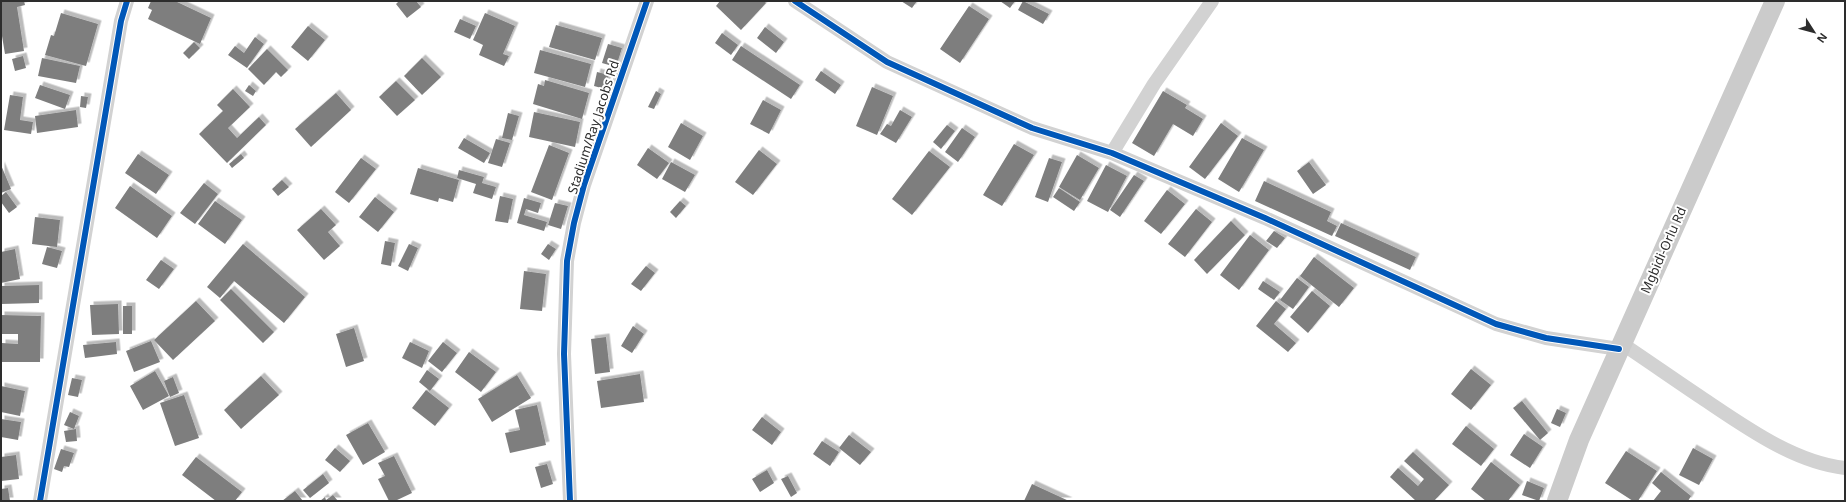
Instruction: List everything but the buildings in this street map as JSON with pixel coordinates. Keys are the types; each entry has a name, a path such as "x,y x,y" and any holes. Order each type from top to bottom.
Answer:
{"main road":[{"name":"Mgbidi-Orlu Rd","path":"1557,501 1579,440 1775,1"}],"street":[{"path":"40,501 121,21 127,1"},
{"name":"Stadium/Ray Jacobs Rd","path":"570,501 564,354 567,261 574,223 584,185 647,1"},
{"path":"795,1 888,62 1032,128 1112,153 1265,218 1496,324 1546,338 1620,346 1732,418 1794,454 1830,466 1845,468"},
{"path":"1112,153 1154,84 1212,1"}],"cycle path":[{"path":"40,501 121,21 127,1"},
{"path":"570,501 564,354 567,261 574,223 584,185 647,1"},
{"path":"795,1 887,62 1032,128 1112,153 1265,218 1496,324 1546,338 1619,349"}]}
